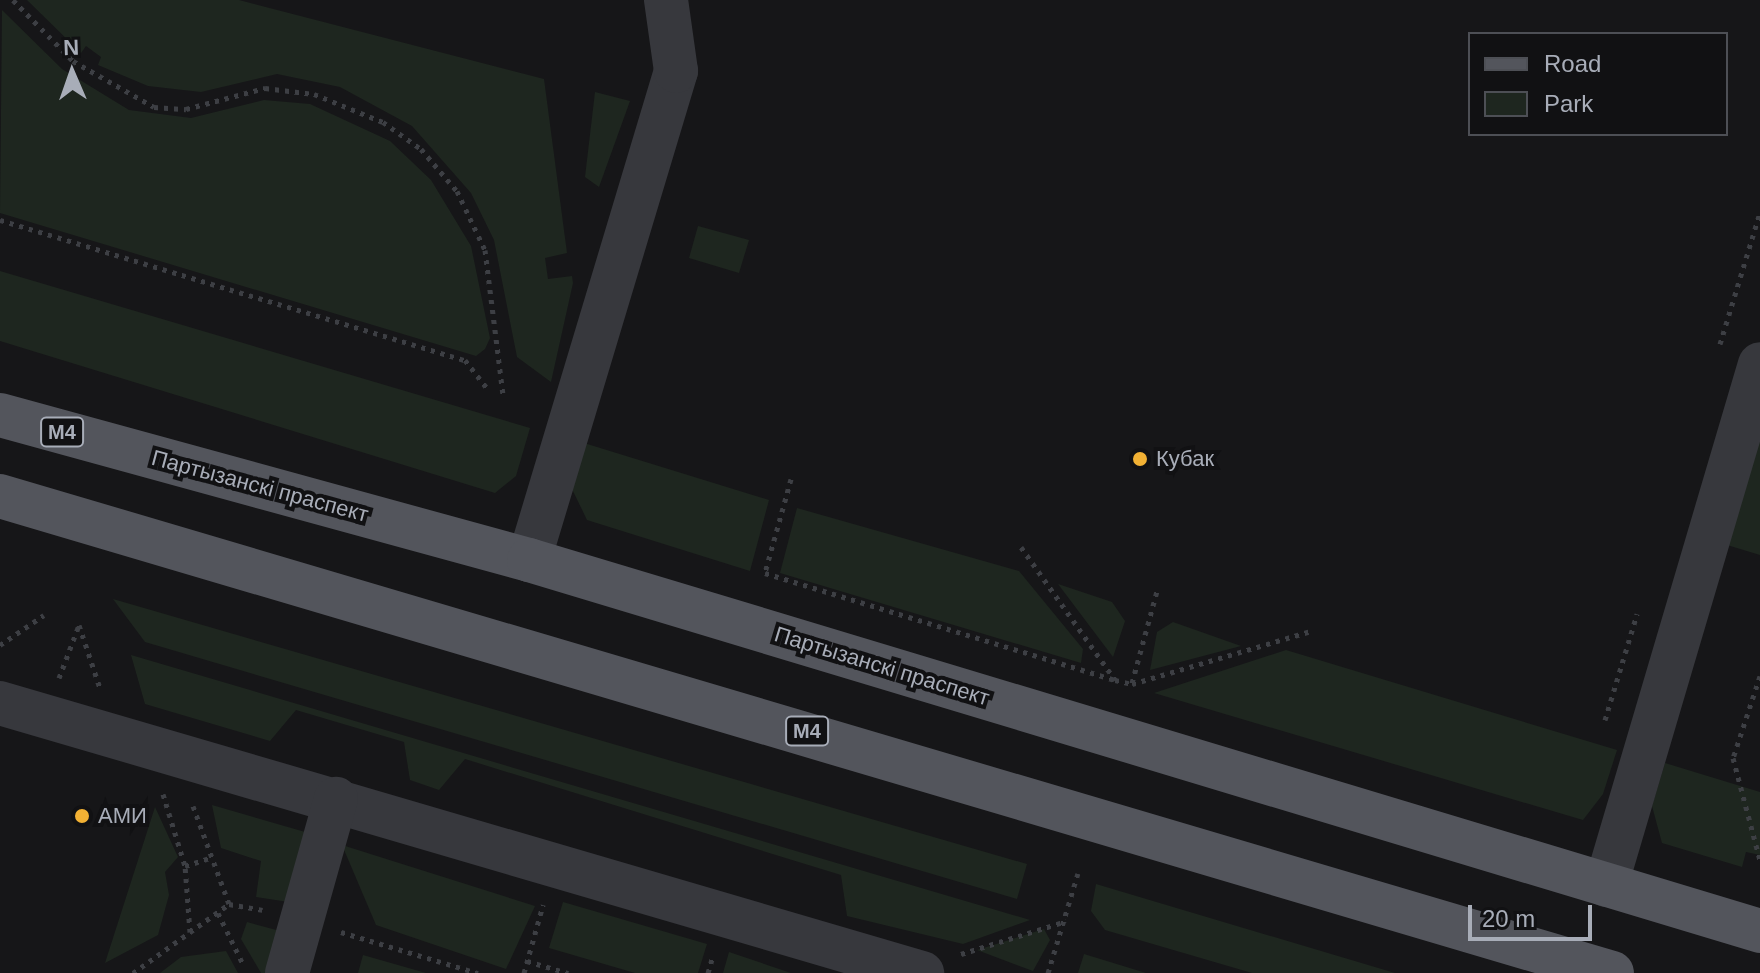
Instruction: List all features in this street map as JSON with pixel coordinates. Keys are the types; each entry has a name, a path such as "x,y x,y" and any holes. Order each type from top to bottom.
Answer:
{"main road":[{"name":"Партызанскі праспект","path":"0,415 529,560 1760,931"},
{"name":"М4","path":"0,496 1612,973"}],"lane":[{"path":"529,560 676,71 666,0"},
{"path":"1606,885 1760,364"},
{"path":"0,703 919,972"},
{"path":"287,973 336,799"}],"path":[{"path":"13,0 73,61 154,107 186,109 265,88 314,94 383,122 421,149 457,191 485,250 503,394"},
{"path":"0,220 465,360 487,388"},
{"path":"791,479 765,573 1115,680 1132,684 1308,632"},
{"path":"1021,547 1115,680"},
{"path":"1132,684 1158,587"},
{"path":"0,645 44,615"},
{"path":"45,716 79,625 116,736"},
{"path":"1760,676 1733,758 1760,860"},
{"path":"159,781 185,866 190,932"},
{"path":"185,866 212,857"},
{"path":"1048,973 1078,873"},
{"path":"524,973 547,888"},
{"path":"133,973 229,904"},
{"path":"218,913 248,973"},
{"path":"919,972 1066,921"},
{"path":"527,961 568,973"}],"green space":[{"path":"27,0 239,0 544,79 567,253 545,258 548,279 572,276 573,283 551,382 517,357 494,240 471,193 412,126 340,87 277,74 201,92 148,86 98,65 101,57 86,46 81,53"},
{"path":"2,10 62,69 129,110 191,118 264,100 310,104 390,141 431,180 471,246 490,338 485,349 476,356 0,213"},
{"path":"595,92 630,101 599,187 585,177"},
{"path":"698,226 749,240 739,273 689,258"},
{"path":"0,271 530,428 516,476 495,493 0,341"},
{"path":"1760,437 1760,555 1727,545"},
{"path":"584,443 769,500 750,571 587,520 572,489"},
{"path":"797,508 1019,571 1083,649 1081,663 780,573"},
{"path":"1058,584 1112,602 1125,621 1113,657"},
{"path":"113,599 1027,864 1017,899 145,642"},
{"path":"1173,622 1241,646 1150,670 1157,632"},
{"path":"1286,650 1617,750 1603,794 1583,820 1154,693"},
{"path":"131,655 1030,920 963,944 847,916 841,875 465,759 439,790 410,780 404,742 296,710 270,741 145,704"},
{"path":"1665,763 1760,792 1760,855 1746,852 1742,867 1662,843 1652,806"},
{"path":"212,805 312,834 295,903 256,897 261,861 221,848"},
{"path":"155,807 178,857 165,872 169,895 158,935 105,963"},
{"path":"342,845 535,906 506,969 376,925"},
{"path":"1096,884 1395,973 1252,973 1105,930 1091,911"},
{"path":"563,902 707,944 698,973 635,973 549,948"},
{"path":"247,922 280,931 270,973 261,973 241,939"},
{"path":"1044,929 1050,940 1033,971 977,950"},
{"path":"226,951 238,973 160,973 181,957"},
{"path":"729,952 791,973 723,973"},
{"path":"1084,954 1146,973 1078,973"},
{"path":"363,955 426,973 358,973"}],"place":[{"name":"Кубак","path":"1140,459"},
{"name":"АМИ","path":"82,816"}]}
